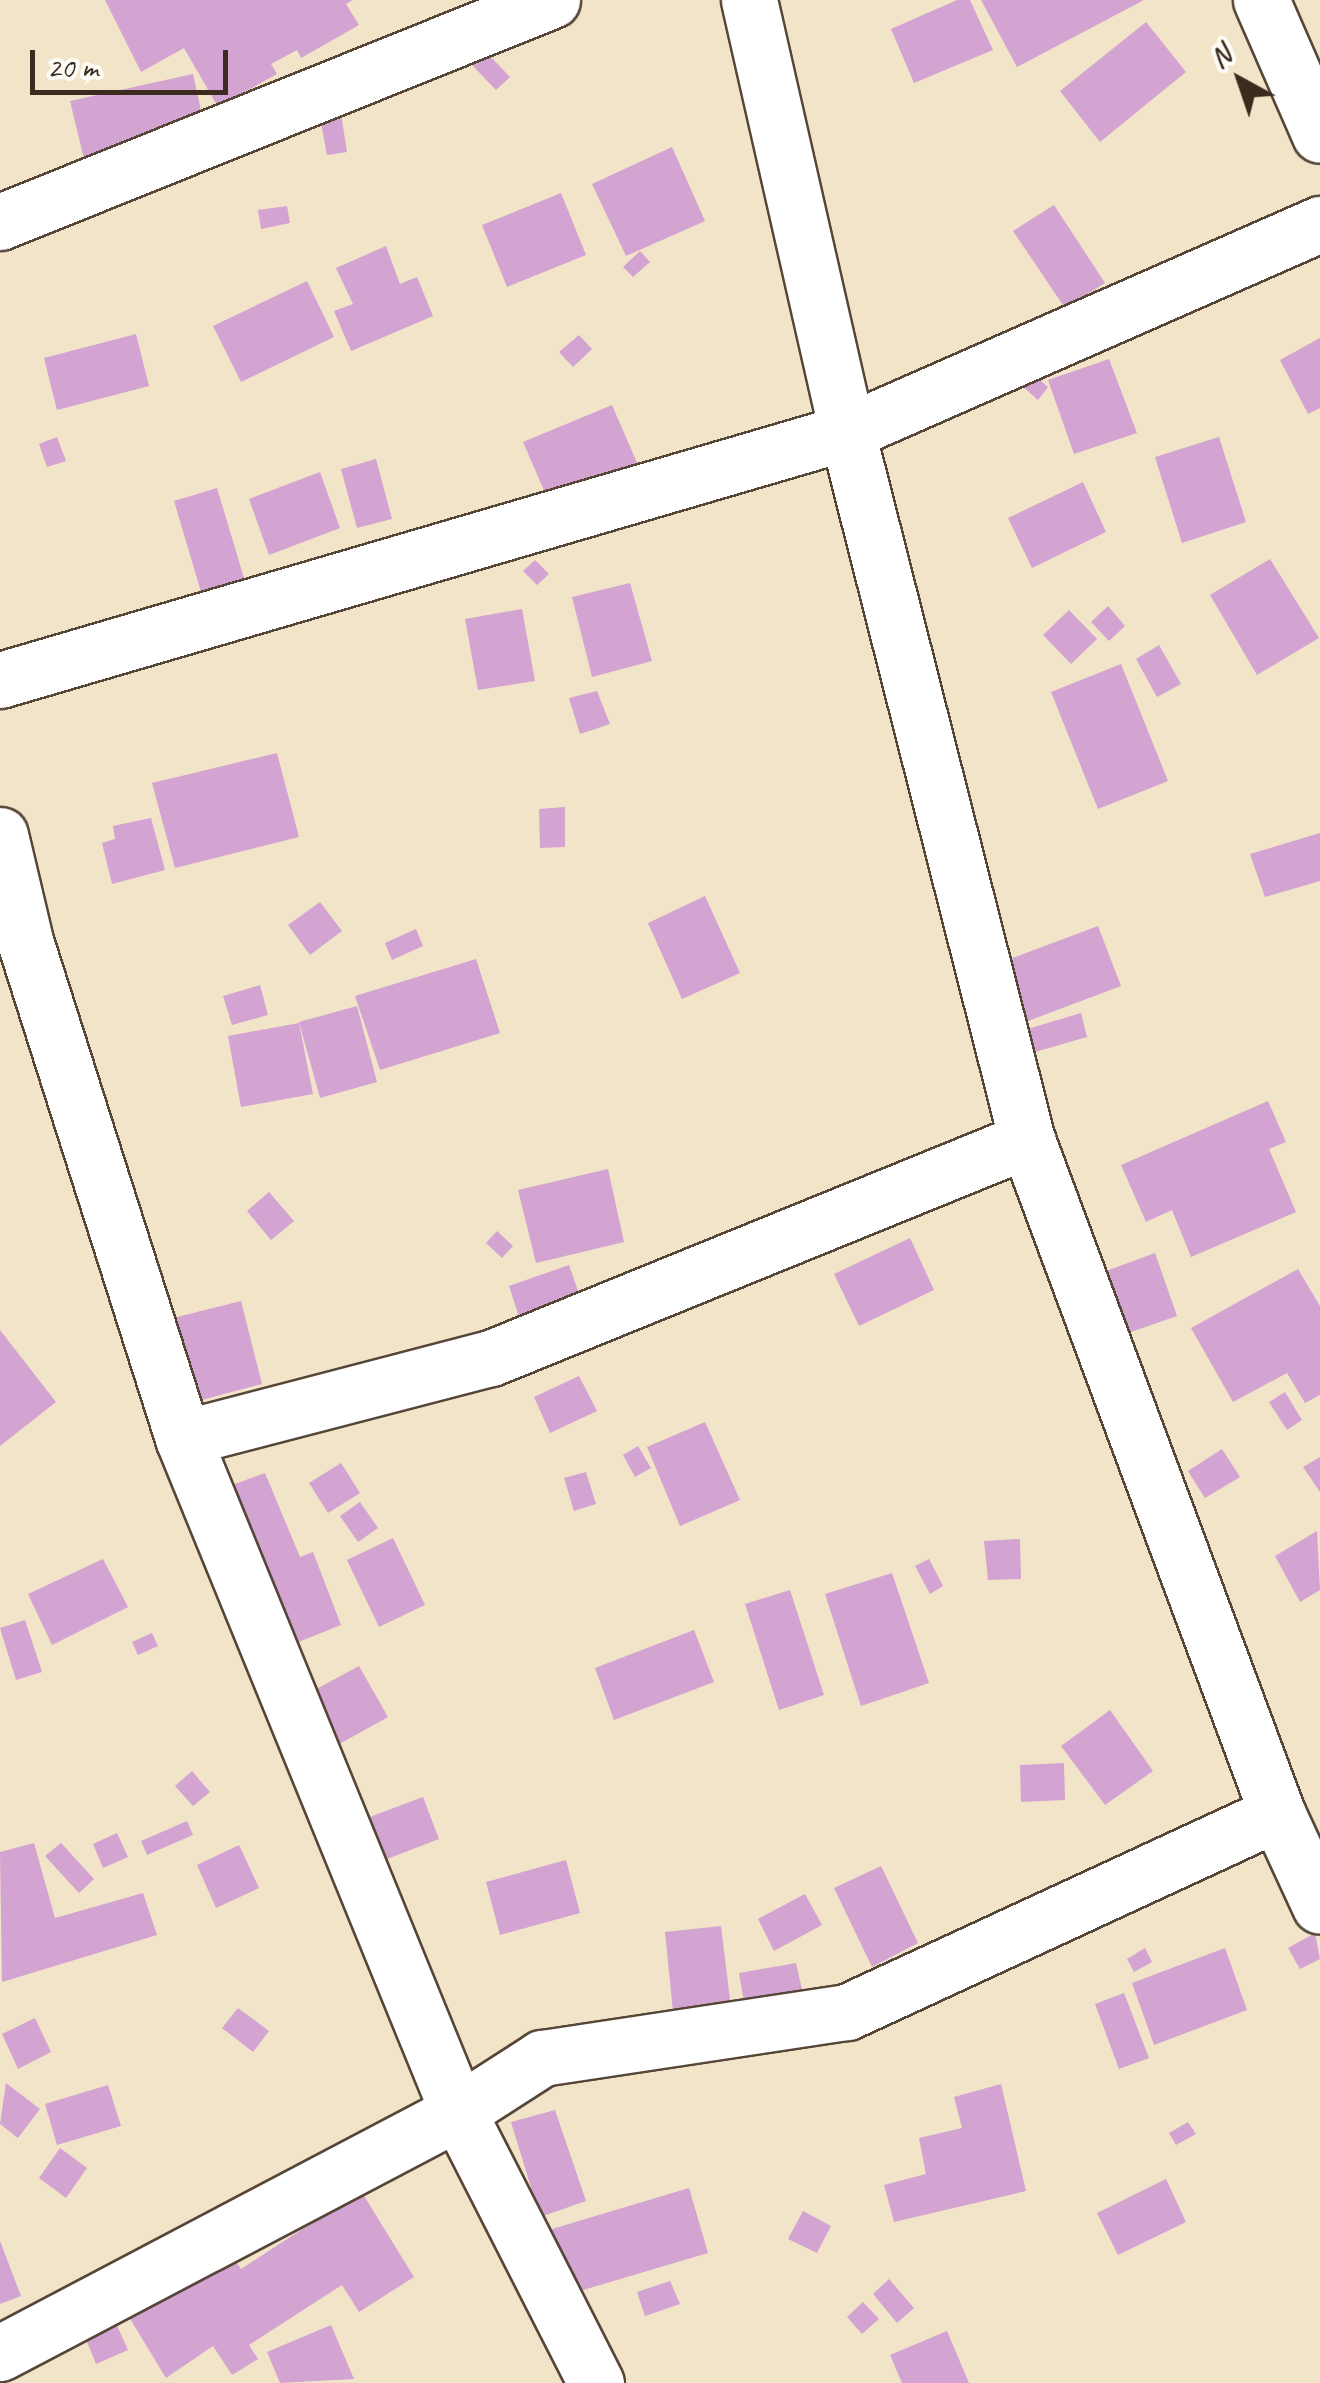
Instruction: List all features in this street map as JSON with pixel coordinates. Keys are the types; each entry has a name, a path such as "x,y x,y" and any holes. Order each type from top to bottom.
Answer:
{"street":[{"path":"0,222 552,0"},
{"path":"749,0 847,432 1027,1140 1276,1814 1320,1906"},
{"path":"1262,0 1320,135"},
{"path":"0,680 847,432 1320,224"},
{"path":"0,835 12,945 183,1438 458,2112 596,2383"},
{"path":"183,1438 491,1358 1027,1140"},
{"path":"0,2354 458,2112 542,2058 847,2012 1276,1814"}],"building":[{"path":"105,0 353,0 346,4 359,25 301,58 297,50 271,64 277,74 218,107 184,48 141,72"},
{"path":"957,0 970,0 993,50 914,83 891,29"},
{"path":"981,0 1144,0 1017,67"},
{"path":"1146,22 1186,72 1100,142 1060,91"},
{"path":"486,52 510,77 496,90 472,65"},
{"path":"193,74 206,133 84,159 70,101"},
{"path":"341,114 347,152 327,155 320,117"},
{"path":"672,147 705,221 626,256 592,184"},
{"path":"561,193 586,255 507,287 482,225"},
{"path":"1054,205 1105,283 1065,308 1013,231"},
{"path":"287,206 290,223 261,229 258,210"},
{"path":"386,246 400,284 417,277 433,316 351,351 334,311 353,304 336,268"},
{"path":"640,251 650,262 633,277 623,267"},
{"path":"307,281 334,337 241,382 213,326"},
{"path":"136,334 149,386 57,410 44,358"},
{"path":"579,335 592,349 573,367 559,352"},
{"path":"1320,338 1320,408 1308,414 1280,360"},
{"path":"1109,359 1137,433 1074,454 1048,380"},
{"path":"1033,374 1048,387 1038,400 1022,386"},
{"path":"612,405 641,472 553,511 523,442"},
{"path":"57,437 66,461 47,467 39,444"},
{"path":"1219,437 1246,522 1182,543 1155,457"},
{"path":"376,459 392,519 357,528 341,469"},
{"path":"320,472 340,528 269,555 249,499"},
{"path":"1083,482 1106,532 1032,568 1008,518"},
{"path":"217,488 244,578 201,592 174,501"},
{"path":"1270,559 1319,638 1257,675 1210,595"},
{"path":"535,560 549,574 537,585 523,571"},
{"path":"630,583 652,661 592,677 572,597"},
{"path":"1108,606 1125,626 1109,641 1091,622"},
{"path":"522,609 535,681 478,690 465,619"},
{"path":"1069,610 1097,639 1071,664 1043,635"},
{"path":"1159,645 1181,684 1157,697 1136,659"},
{"path":"1121,664 1168,781 1098,809 1051,692"},
{"path":"597,691 610,724 580,734 569,698"},
{"path":"277,753 299,837 175,868 152,783"},
{"path":"565,807 565,847 540,848 539,809"},
{"path":"151,818 165,870 112,884 102,843 115,839 113,826"},
{"path":"1320,833 1320,881 1265,897 1250,854"},
{"path":"705,896 740,973 682,999 648,923"},
{"path":"320,902 342,931 310,955 288,925"},
{"path":"1098,926 1121,986 1020,1024 997,964"},
{"path":"416,929 423,946 392,960 385,943"},
{"path":"476,959 500,1033 380,1070 355,996"},
{"path":"260,985 268,1015 232,1025 223,996"},
{"path":"357,1006 377,1082 320,1098 299,1022"},
{"path":"1081,1013 1087,1037 1028,1054 1021,1031"},
{"path":"299,1023 313,1094 241,1107 228,1036"},
{"path":"1268,1101 1286,1142 1269,1149 1296,1212 1191,1257 1172,1210 1146,1222 1121,1165"},
{"path":"608,1169 624,1242 536,1263 518,1190"},
{"path":"269,1192 294,1221 271,1240 247,1211"},
{"path":"497,1231 513,1246 502,1258 486,1243"},
{"path":"910,1238 934,1290 859,1326 834,1274"},
{"path":"1155,1253 1177,1316 1108,1340 1087,1278"},
{"path":"569,1265 584,1308 523,1329 509,1286"},
{"path":"1298,1269 1320,1306 1320,1395 1305,1403 1287,1373 1233,1402 1191,1328"},
{"path":"241,1301 262,1384 194,1402 173,1318"},
{"path":"0,1330 56,1402 0,1446"},
{"path":"579,1376 597,1411 550,1433 534,1397"},
{"path":"1285,1392 1302,1420 1287,1430 1269,1402"},
{"path":"705,1422 740,1500 680,1526 647,1447"},
{"path":"638,1446 651,1468 635,1477 623,1455"},
{"path":"1222,1449 1240,1477 1205,1498 1188,1471"},
{"path":"1320,1457 1320,1492 1303,1467"},
{"path":"341,1463 360,1493 328,1513 309,1483"},
{"path":"586,1472 596,1504 574,1511 564,1478"},
{"path":"265,1473 300,1557 313,1552 341,1625 276,1651 213,1492"},
{"path":"360,1502 378,1528 358,1542 340,1516"},
{"path":"1317,1531 1320,1590 1300,1602 1275,1556"},
{"path":"393,1538 425,1605 379,1627 347,1560"},
{"path":"1020,1539 1021,1579 988,1580 984,1541"},
{"path":"103,1559 128,1607 52,1645 28,1594"},
{"path":"929,1559 943,1586 930,1594 915,1566"},
{"path":"892,1573 929,1683 861,1706 825,1594"},
{"path":"790,1590 824,1695 779,1710 745,1604"},
{"path":"25,1620 42,1672 16,1680 0,1628"},
{"path":"694,1630 714,1682 614,1720 595,1668"},
{"path":"152,1633 158,1646 138,1655 132,1642"},
{"path":"359,1666 388,1717 334,1747 307,1694"},
{"path":"1110,1710 1153,1771 1105,1805 1061,1746"},
{"path":"1064,1763 1065,1800 1021,1802 1020,1765"},
{"path":"192,1771 210,1792 193,1806 175,1786"},
{"path":"423,1797 439,1839 374,1864 359,1821"},
{"path":"187,1821 193,1835 147,1855 141,1841"},
{"path":"117,1833 128,1857 103,1868 93,1844"},
{"path":"34,1843 55,1918 143,1893 157,1935 2,1982 0,1852"},
{"path":"61,1843 94,1879 79,1893 45,1856"},
{"path":"239,1845 259,1888 216,1908 197,1865"},
{"path":"566,1860 580,1913 500,1935 486,1882"},
{"path":"881,1866 918,1943 872,1967 834,1888"},
{"path":"805,1894 822,1925 774,1951 758,1919"},
{"path":"721,1926 732,2016 674,2022 665,1932"},
{"path":"1315,1933 1320,1959 1300,1969 1288,1948"},
{"path":"1145,1948 1152,1962 1134,1972 1127,1959"},
{"path":"1225,1948 1247,2010 1154,2045 1132,1983"},
{"path":"796,1963 806,2007 747,2019 739,1973"},
{"path":"1124,1993 1149,2058 1119,2069 1095,2004"},
{"path":"238,2008 269,2031 253,2052 222,2028"},
{"path":"35,2018 51,2052 18,2069 2,2034"},
{"path":"6,2083 40,2109 18,2138 0,2124"},
{"path":"1001,2084 1026,2191 894,2222 884,2185 926,2174 919,2138 962,2128 954,2097"},
{"path":"108,2085 121,2126 57,2145 45,2104"},
{"path":"555,2110 586,2201 540,2217 511,2122"},
{"path":"1188,2122 1196,2134 1176,2145 1169,2133"},
{"path":"60,2148 87,2168 66,2198 39,2178"},
{"path":"1166,2179 1186,2222 1118,2255 1097,2213"},
{"path":"689,2188 708,2253 573,2293 552,2229"},
{"path":"361,2191 414,2277 359,2312 342,2285 249,2345 258,2359 232,2375 213,2346 166,2378 129,2317 229,2252 241,2269"},
{"path":"803,2211 831,2226 817,2253 788,2239"},
{"path":"0,2241 21,2296 0,2304"},
{"path":"889,2279 914,2308 897,2323 873,2294"},
{"path":"670,2281 680,2304 645,2316 637,2292"},
{"path":"863,2302 879,2319 862,2334 847,2317"},
{"path":"114,2319 128,2350 96,2364 83,2332"},
{"path":"331,2325 354,2379 280,2383 267,2352"},
{"path":"947,2331 969,2383 902,2383 890,2355"}]}
